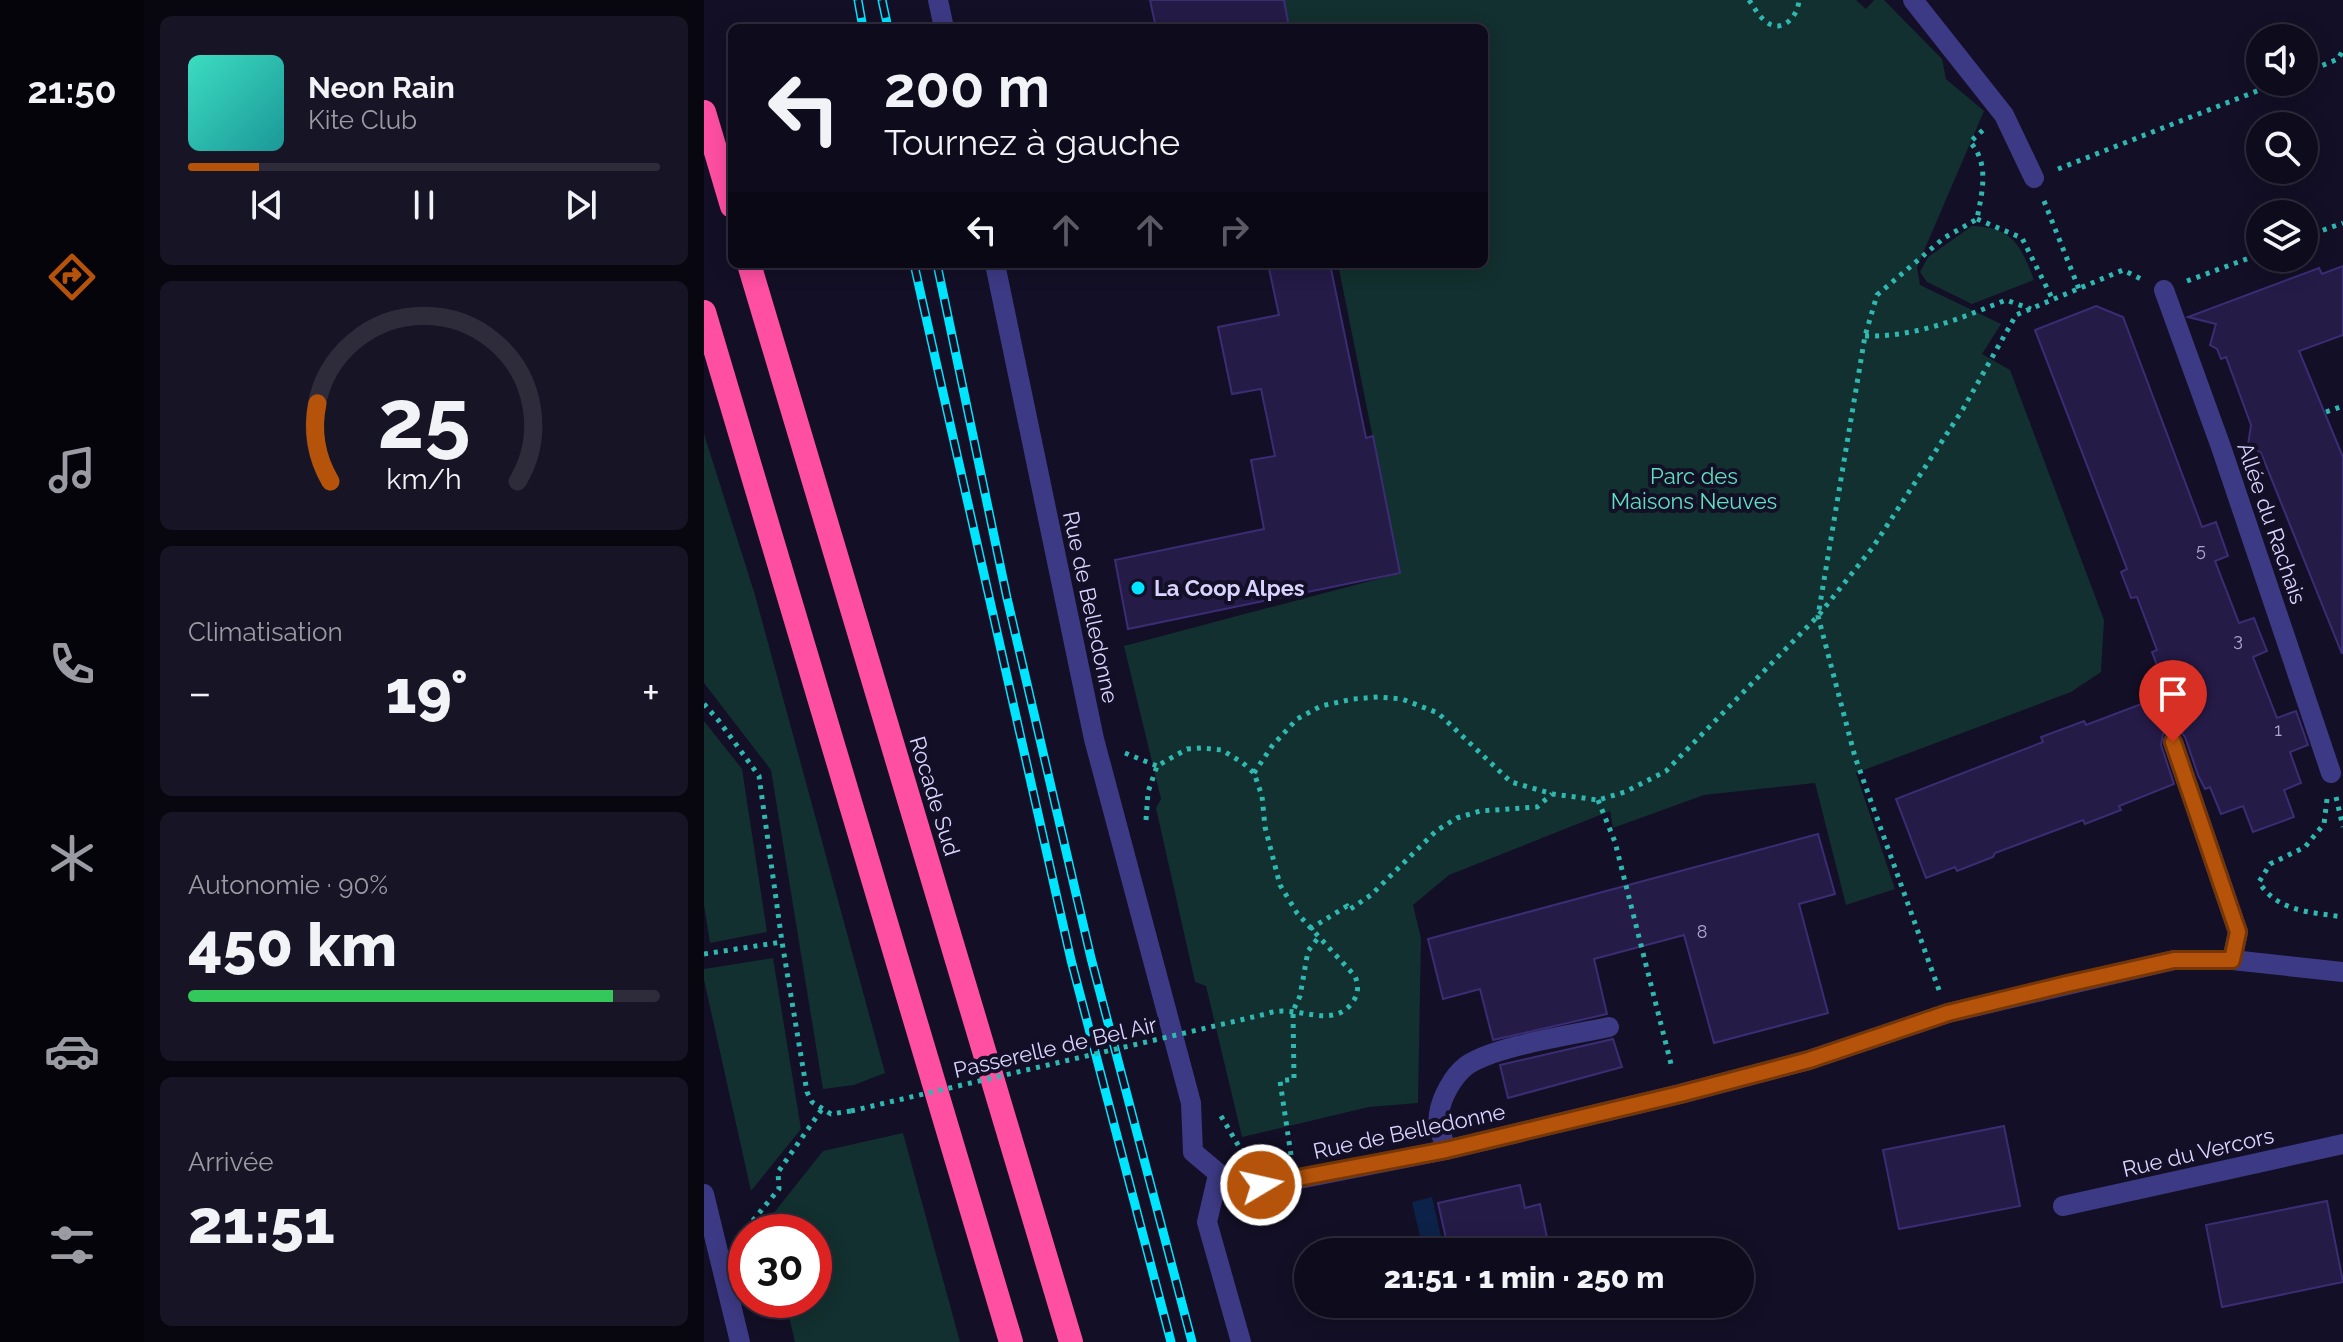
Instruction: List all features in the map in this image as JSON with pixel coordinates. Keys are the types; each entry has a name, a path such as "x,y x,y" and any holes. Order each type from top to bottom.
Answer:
{"highway":[{"path":"704,112 728,193"},
{"name":"Rocade Sud","path":"750,268 1071,1342"},
{"path":"704,312 1011,1342"}],"street":[{"path":"938,0 943,24"},
{"path":"1913,0 2004,115 2034,178"},
{"name":"Rue de Belledonne","path":"996,268 1094,739 1191,1103 1193,1152 1231,1184 1261,1185 1294,1180 1446,1150 1809,1060 1948,1013 2174,960 2232,960 2343,972"},
{"name":"Allée du Rachais","path":"2164,290 2221,447 2331,773"},
{"path":"2173,742 2238,932 2232,960"},
{"path":"1446,1150 1438,1123 1439,1111 1451,1083 1465,1066 1493,1053 1609,1027"},
{"name":"Rue du Vercors","path":"2063,1206 2343,1144"},
{"path":"1218,1175 1207,1222 1241,1342"},
{"path":"704,1194 712,1263 740,1342"}],"path":[{"path":"1749,0 1763,20 1780,26 1790,22 1797,13 1799,0"},
{"path":"2318,67 2338,59 2343,50"},
{"path":"2079,289 2034,178 2246,95"},
{"path":"1977,219 1984,167 1979,152"},
{"path":"1977,219 2022,238 2053,300"},
{"path":"1948,1013 1855,757 1818,616 1865,336 1877,295 1944,238 1977,219"},
{"path":"2318,232 2343,223"},
{"path":"1294,1180 1280,1081 1294,1079 1293,1011 1300,996 1308,951 1318,938 1297,913 1280,885 1265,827 1262,796 1254,773 1272,746 1297,719 1321,706 1353,699 1402,699 1438,713 1511,782 1553,794 1598,800 1625,792 1666,771 1818,616 1873,547 1906,498 1963,409 2016,315 2123,270 2164,290 2246,259"},
{"path":"1865,336 1892,336 1936,327 2006,300 2031,309"},
{"path":"2326,412 2343,406"},
{"path":"704,704 759,776 807,1092 812,1102 822,1109 778,1172 779,1189 712,1263"},
{"path":"2331,773 2324,824 2305,847 2270,864 2259,882 2267,895 2284,906 2343,917"},
{"path":"1310,929 1347,906 1349,910 1362,902 1429,837 1457,818 1480,811 1537,807 1553,794"},
{"path":"1598,800 1615,842 1680,1094"},
{"name":"Passerelle de Bel Air","path":"822,1109 831,1114 851,1111 1278,1009 1337,1015 1347,1011 1358,996 1358,983 1355,976 1318,938"},
{"path":"704,954 782,942"}],"green space":[{"name":"Parc des Maisons Neuves","path":"1284,0 1856,0 1866,9 1874,0 1884,0 1942,59 1946,79 1984,111 1917,267 1920,285 2001,324 1982,354 2010,370 2104,620 2101,672 2071,692 1856,773 1895,889 1846,905 1815,783 1704,795 1613,828 1610,811 1449,875 1413,905 1421,938 1418,1103 1369,1107 1242,1137 1206,986 1195,982 1156,808 1161,799 1124,646 1400,573 1339,268 1488,268 1488,24 1288,24"},
{"path":"1972,226 1997,230 2014,241 2025,257 2034,280 1972,304 1927,282 1920,272 1928,257"},
{"path":"704,434 755,595 885,1073 854,1085 823,1089 771,770 704,683"},
{"path":"704,721 742,769 767,932 710,943 704,905"},
{"path":"773,958 801,1129 751,1191 704,969"},
{"path":"903,1133 960,1342 795,1342 789,1318 832,1318 832,1214 773,1214 823,1151"}],"water":[{"path":"1432,1197 1441,1236 1420,1238 1412,1202"}],"building":[{"path":"1150,0 1284,0 1288,24 1155,24"},
{"path":"2343,266 2343,335 2299,351 2343,457 2342,654 2261,453 2248,445 2251,425 2226,357 2221,359 2217,349 2210,345 2216,324 2188,317 2308,272 2318,272 2319,268 2322,274"},
{"path":"1269,268 1331,268 1366,438 1373,436 1400,573 1128,629 1115,560 1264,529 1251,460 1275,456 1261,389 1232,394 1218,327 1279,315"},
{"path":"2096,306 2123,317 2202,527 2216,522 2228,556 2215,561 2239,623 2254,618 2267,651 2253,657 2277,718 2296,711 2308,745 2290,752 2301,783 2284,790 2294,817 2253,832 2243,806 2221,814 2210,787 2205,789 2198,775 2185,737 2181,732 2170,730 2163,734 2161,745 2174,784 2119,806 2121,810 2085,824 2083,820 1995,853 1993,857 1957,871 1955,867 1926,878 1896,799 2043,742 2041,737 2084,721 2086,725 2168,694 2152,652 2157,650 2137,597 2131,598 2121,572 2127,569 2035,330"},
{"path":"1818,834 1835,894 1799,904 1828,1013 1714,1043 1684,935 1594,959 1607,1014 1493,1040 1480,989 1443,999 1428,939"},
{"path":"1613,1039 1622,1067 1508,1098 1500,1065"},
{"path":"2004,1126 2020,1206 1899,1229 1883,1150"},
{"path":"1520,1185 1525,1208 1540,1204 1547,1238 1446,1238 1438,1203"},
{"path":"2327,1201 2343,1282 2222,1307 2206,1225"}],"railway":[{"path":"858,0 862,24"},
{"path":"882,0 887,24"},
{"path":"915,268 1071,960 1171,1342"},
{"path":"938,268 1007,598 1091,958 1192,1342"}],"place":[{"name":"La Coop Alpes","path":"1138,588"}],"route":[{"path":"1261,1185 1446,1150 1680,1094 1809,1060 1948,1013 2067,984 2174,960 2232,960 2238,932 2173,742"}]}
